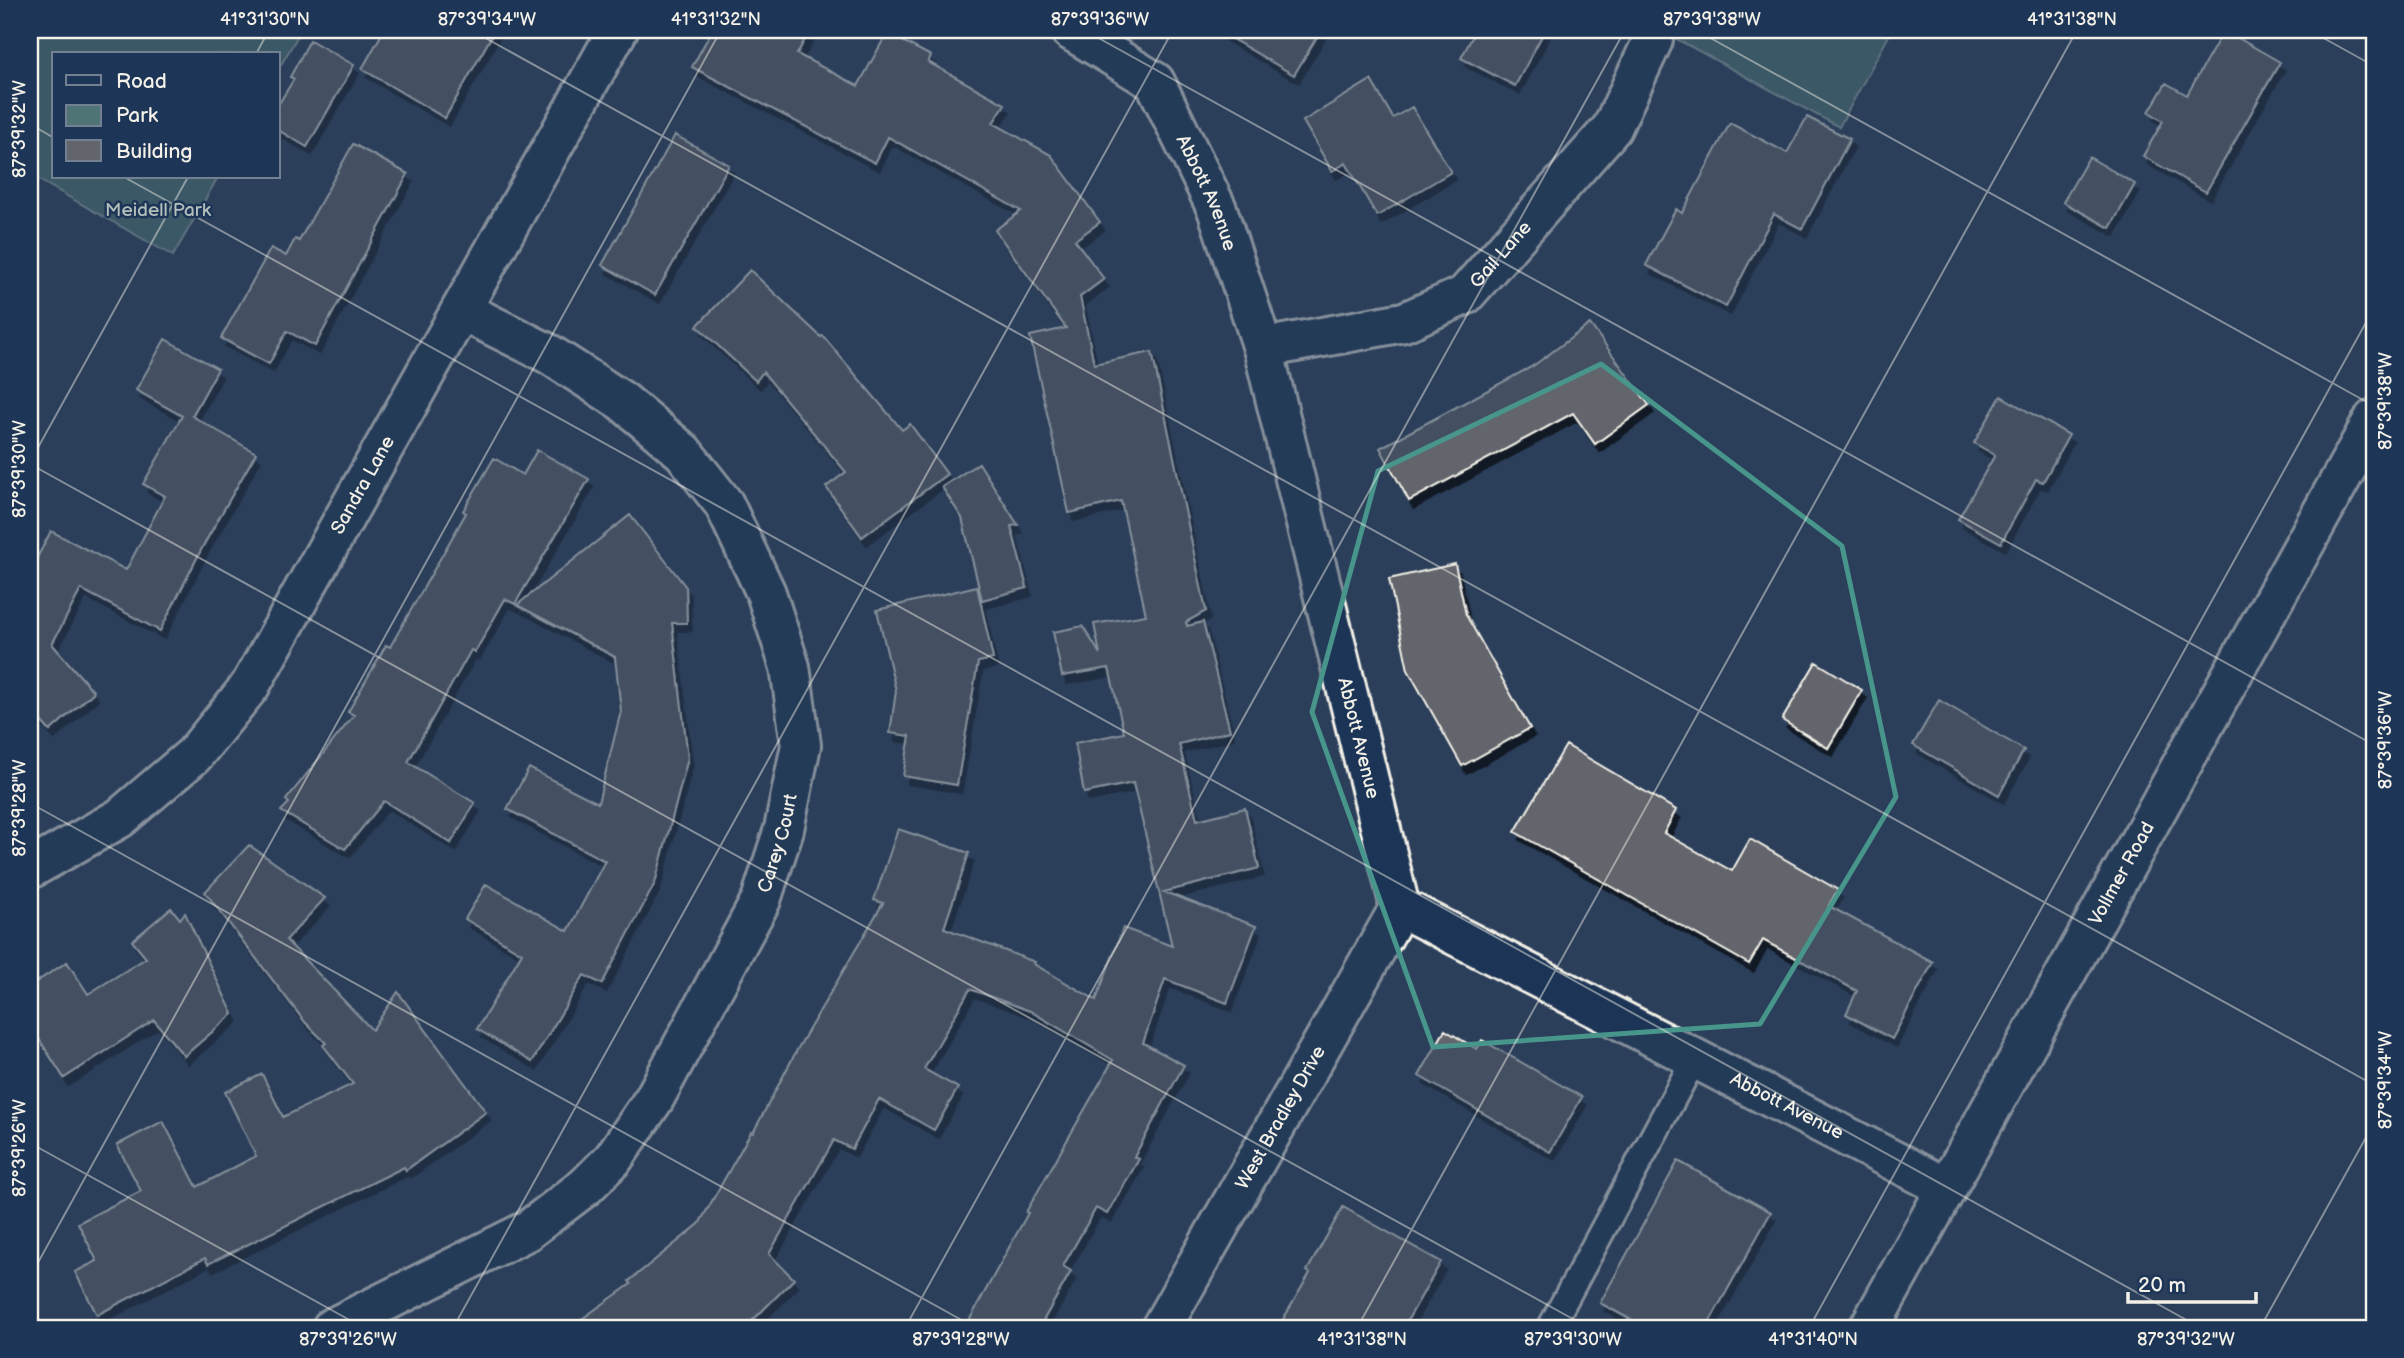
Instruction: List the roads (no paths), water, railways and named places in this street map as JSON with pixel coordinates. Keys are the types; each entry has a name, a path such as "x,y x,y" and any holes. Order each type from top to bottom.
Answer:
{"street":[{"name":"Sandra Lane","path":"30,869 120,818 194,755 250,686 618,30"},
{"name":"Abbott Avenue","path":"1070,30 1156,82 1217,209 1263,348 1400,907 1947,1188"},
{"name":"Gail Lane","path":"1263,348 1404,322 1465,295 1612,128 1653,40"},
{"name":"Carey Court","path":"332,1328 527,1231 586,1186 612,1159 654,1099 761,900 784,829 801,745 790,667 766,593 724,504 683,452 622,401 549,354 461,310"},
{"name":"Vollmer Road","path":"1869,1328 2374,419"},
{"name":"West Bradley Drive","path":"1161,1328 1400,907"}],"lane":[{"path":"1550,1328 1695,1058"}],"park label":[{"name":"Meidell Park","path":"158,210"}]}
